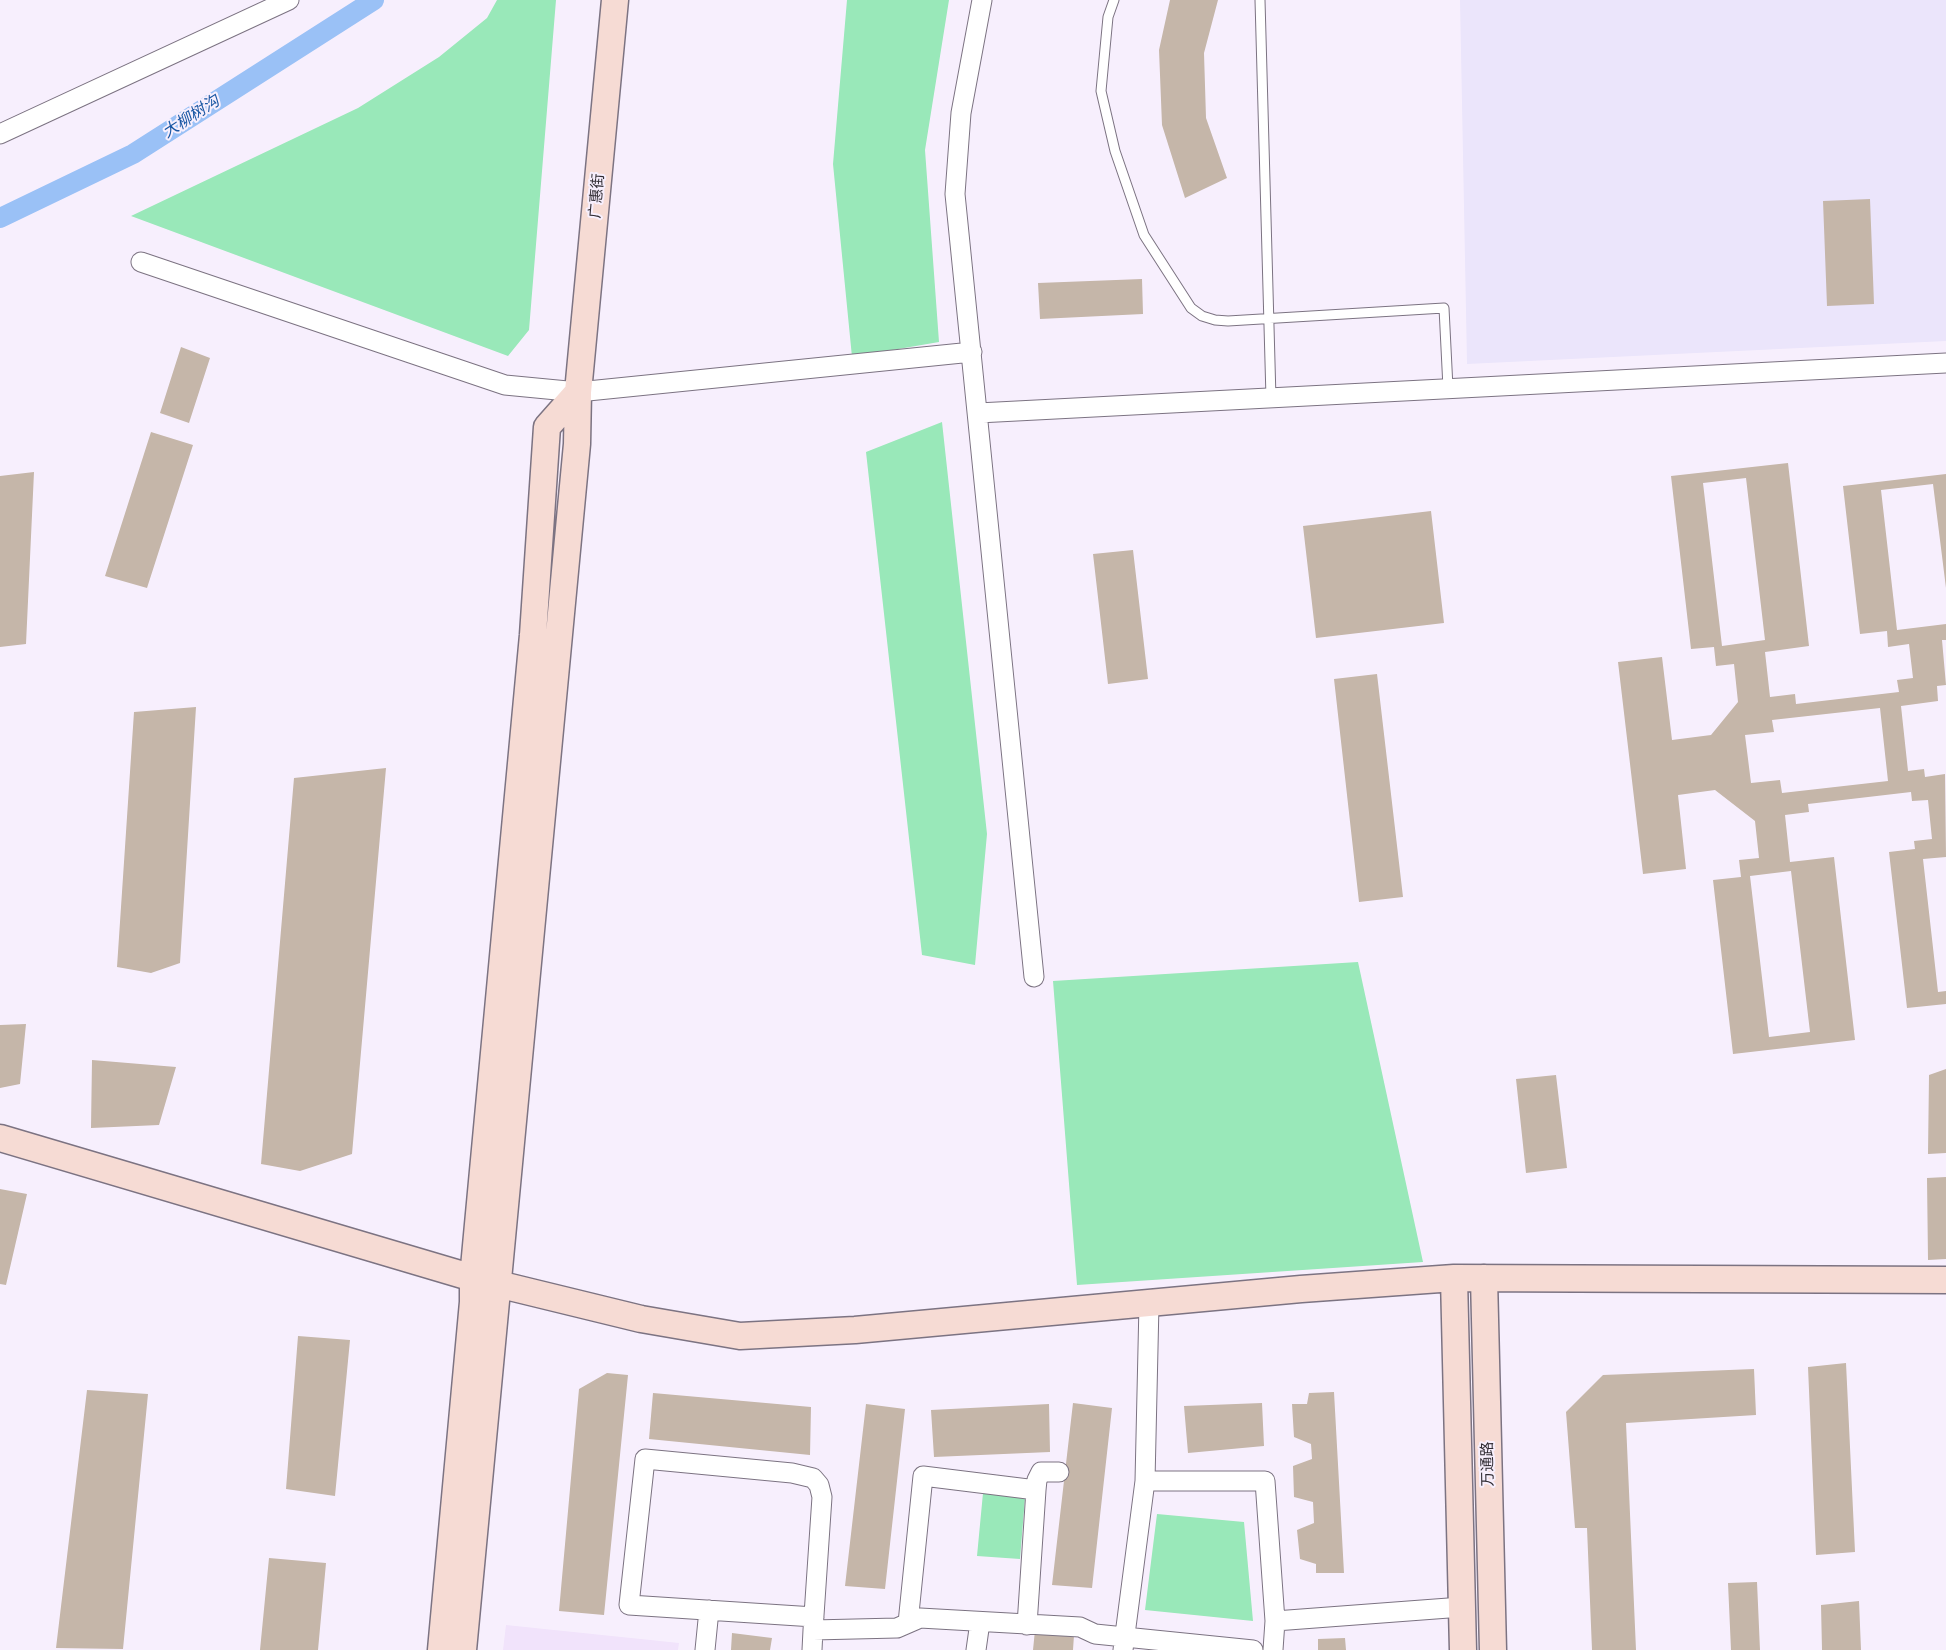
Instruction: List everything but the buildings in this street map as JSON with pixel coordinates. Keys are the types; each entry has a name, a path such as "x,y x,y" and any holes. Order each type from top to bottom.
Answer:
{"street":[{"path":"0,134 289,0"},
{"name":"广惠街","path":"578,392 615,0"},
{"path":"982,0 961,113 955,194 1034,977"},
{"path":"142,262 505,385 578,392 972,352"},
{"path":"978,413 1946,363"},
{"path":"463,1650 485,1281 547,427 578,392"},
{"path":"0,1138 485,1281 641,1320 740,1336 855,1330 1301,1289 1454,1278 1946,1280"},
{"name":"万通路","path":"1454,1278 1463,1650"},
{"name":"万通路","path":"1484,1278 1493,1650"},
{"path":"441,1650 473,1302 485,1281"},
{"path":"1124,1643 1145,1481 1149,1304"},
{"path":"812,1650 814,1623 822,1496 819,1485 813,1478 792,1473 645,1459 629,1605 709,1610 814,1623 897,1628 920,1618 1080,1627 1124,1643 1253,1650"},
{"path":"1028,1625 1037,1480 1041,1472 1059,1472"},
{"path":"908,1623 922,1476 1036,1490"},
{"path":"1145,1481 1265,1480 1275,1621 1273,1650"},
{"path":"1275,1621 1462,1608"},
{"path":"704,1650 709,1610"},
{"path":"976,1650 980,1622"}],"lane":[{"path":"1114,0 1108,16 1101,91 1115,151 1144,235 1177,285 1182,298 1202,316 1214,320 1228,321 1444,308 1448,388"},
{"path":"1260,0 1271,398"}],"shaded area":[{"path":"1460,0 1946,0 1946,341 1467,364"},
{"path":"506,1625 679,1643 678,1650 503,1650"}],"green space":[{"path":"497,0 556,0 529,330 508,356 131,216 358,108 439,57 487,18"},
{"path":"847,0 949,0 925,150 939,342 852,357 833,164"},
{"path":"942,422 987,834 975,965 922,955 866,452"},
{"path":"1358,962 1423,1262 1077,1285 1053,981"},
{"path":"983,1493 1025,1498 1020,1559 977,1556"},
{"path":"1157,1514 1244,1522 1253,1621 1145,1610"}],"waterway":[{"name":"大柳树沟","path":"0,218 133,154 374,0"}]}
